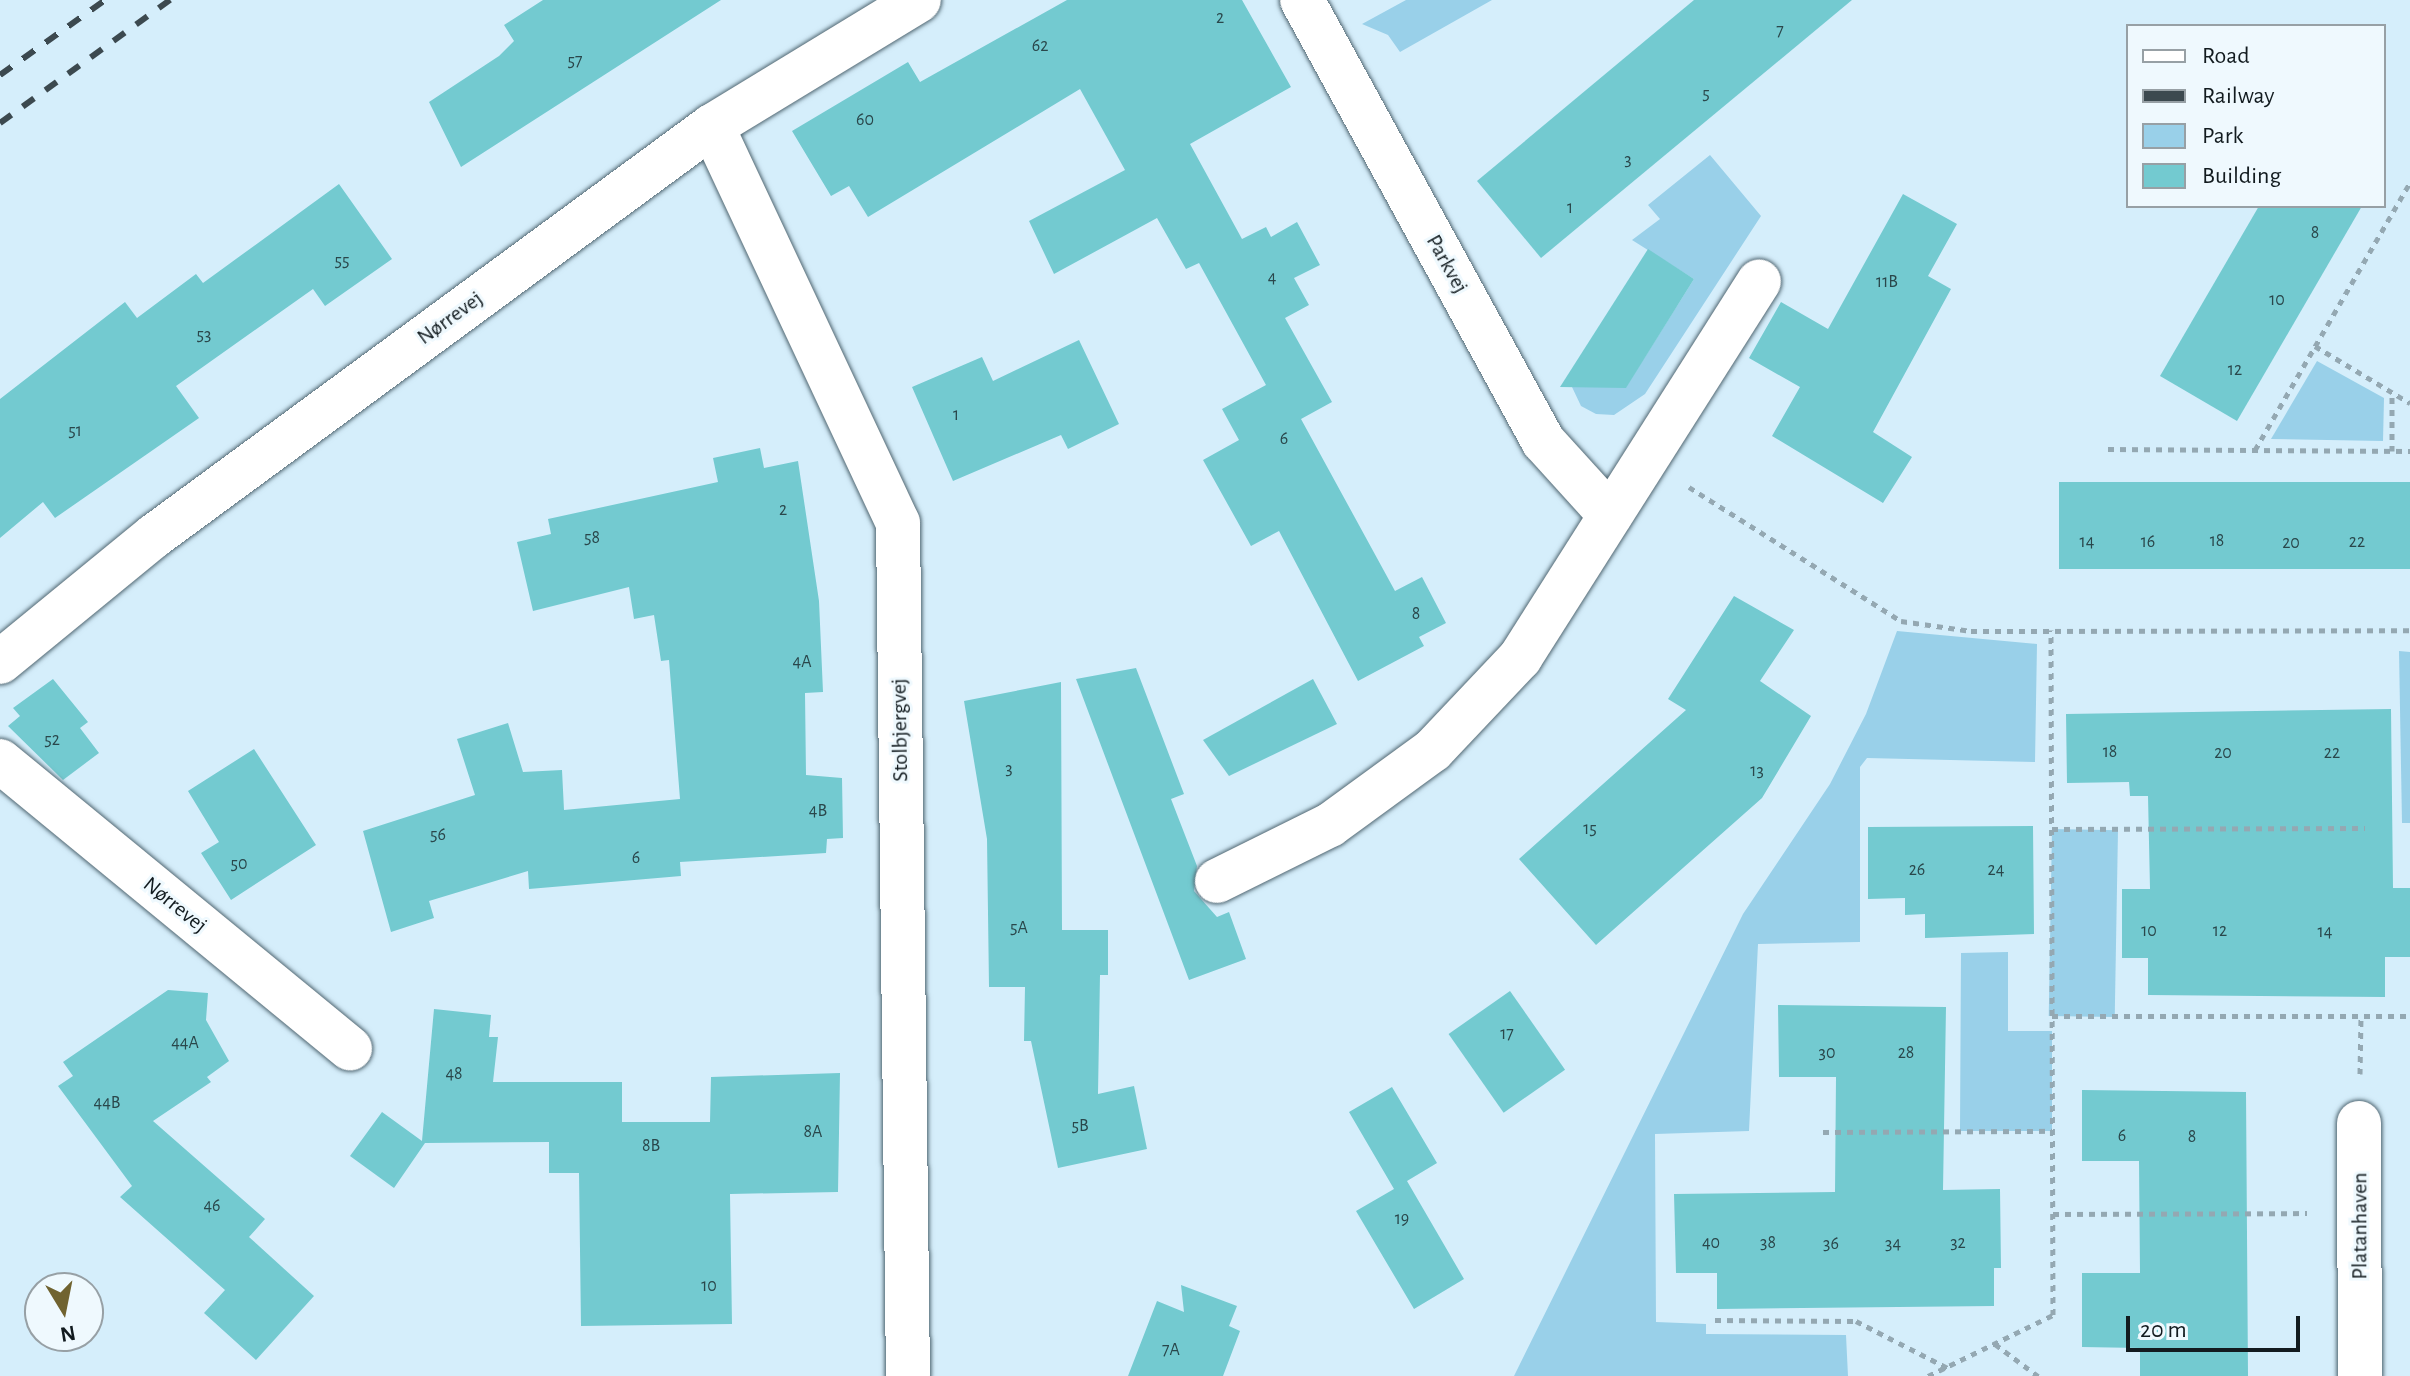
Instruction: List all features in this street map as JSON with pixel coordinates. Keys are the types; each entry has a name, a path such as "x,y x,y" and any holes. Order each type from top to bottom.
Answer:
{"street":[{"name":"Nørrevej","path":"0,662 154,536 712,126 919,0"},
{"name":"Parkvej","path":"1302,0 1543,441 1610,515"},
{"name":"Stolbjergvej","path":"712,126 898,523 908,1376"},
{"path":"1217,881 1330,825 1433,750 1520,658 1644,458 1759,282"},
{"name":"Nørrevej","path":"0,761 350,1048"},
{"name":"Platanhaven","path":"2359,1123 2360,1376"}],"path":[{"path":"2255,450 2410,183"},
{"path":"2315,346 2410,403"},
{"path":"2392,393 2392,451"},
{"path":"2108,449 2410,451"},
{"path":"1644,458 1901,621 1971,631 2410,630"},
{"path":"1928,1376 2053,1315 2051,630"},
{"path":"2052,829 2365,828"},
{"path":"2052,1016 2410,1016"},
{"path":"1823,1132 2052,1131"},
{"path":"2053,1214 2360,1213"},
{"path":"1715,1320 1856,1321 1949,1368"},
{"path":"1995,1344 2038,1376"}],"green space":[{"path":"1406,0 1492,0 1400,52 1388,35 1362,24"},
{"path":"1710,155 1761,216 1645,394 1614,415 1596,414 1581,406 1572,387 1626,387 1694,279 1632,240 1660,219 1648,205"},
{"path":"2317,361 2384,398 2383,441 2271,439"},
{"path":"1897,631 2037,644 2035,762 1867,758 1860,767 1860,942 1758,944 1749,1131 1655,1134 1656,1322 1706,1324 1706,1334 1846,1335 1848,1376 1514,1376 1743,914 1830,784 1866,714"},
{"path":"2399,651 2410,652 2410,823 2402,823"},
{"path":"2052,829 2118,830 2115,1017 2049,1016"},
{"path":"2008,952 2008,1031 2052,1031 2052,1131 1960,1131 1961,953"}],"building":[{"path":"543,0 721,0 461,167 429,102 499,56 514,41 504,25"},
{"path":"1067,0 1242,0 1291,87 1190,144 1242,239 1266,227 1271,237 1297,222 1320,265 1294,278 1309,305 1285,318 1332,402 1301,419 1395,591 1422,577 1446,623 1419,637 1424,646 1358,681 1279,531 1251,546 1203,460 1239,440 1222,409 1266,385 1199,263 1186,269 1157,218 1054,274 1029,221 1125,170 1080,89 868,217 849,186 831,196 792,131 908,62 920,82"},
{"path":"1694,0 1852,0 1541,258 1477,181"},
{"path":"339,184 392,259 325,306 313,289 176,386 199,418 55,518 43,502 0,538 0,399 125,302 137,318 196,274 203,283"},
{"path":"1903,194 1957,224 1928,276 1951,289 1873,432 1912,457 1883,503 1772,436 1800,387 1749,358 1781,302 1828,329"},
{"path":"2258,208 2361,208 2237,421 2160,376"},
{"path":"1648,249 1694,279 1626,388 1560,387"},
{"path":"1079,340 1119,424 1068,449 1061,435 953,481 912,387 982,357 993,381"},
{"path":"760,448 764,468 798,461 819,601 823,692 805,693 806,775 842,778 843,838 827,839 826,853 680,862 681,876 529,889 528,871 429,901 434,918 391,932 363,831 475,795 457,739 508,723 523,772 562,770 564,810 680,799 669,660 661,661 654,615 634,619 629,587 533,611 517,542 551,534 548,519 718,482 713,458"},
{"path":"2059,482 2410,482 2410,569 2059,569"},
{"path":"1734,596 1794,630 1760,681 1811,716 1762,798 1596,945 1519,859 1686,710 1668,699"},
{"path":"1136,668 1184,794 1171,799 1197,866 1194,891 1217,917 1229,912 1246,959 1189,980 1076,679"},
{"path":"53,679 88,722 80,728 99,753 63,780 8,726 20,716 13,708"},
{"path":"1313,679 1337,724 1229,776 1203,740"},
{"path":"1061,682 1062,930 1108,930 1108,975 1100,975 1098,1094 1134,1086 1147,1149 1058,1168 1031,1041 1024,1041 1025,987 989,987 987,839 964,701"},
{"path":"2391,709 2393,888 2410,888 2410,957 2385,957 2385,997 2148,995 2148,958 2122,958 2122,889 2150,889 2148,796 2130,796 2129,782 2067,783 2066,714"},
{"path":"254,749 316,845 231,900 201,853 219,842 188,791"},
{"path":"2033,826 2034,934 1925,938 1925,914 1905,915 1905,898 1868,899 1868,827"},
{"path":"168,990 208,993 206,1020 229,1061 207,1077 211,1082 153,1121 265,1219 249,1237 314,1296 256,1360 204,1313 225,1290 120,1197 132,1186 58,1086 73,1076 63,1062"},
{"path":"1510,991 1565,1070 1504,1113 1449,1034"},
{"path":"1778,1005 1946,1007 1943,1190 2000,1189 2001,1268 1994,1268 1994,1306 1717,1309 1717,1273 1676,1273 1674,1194 1835,1192 1836,1077 1779,1077"},
{"path":"434,1009 491,1015 489,1037 498,1037 493,1082 622,1082 622,1122 710,1122 711,1077 840,1073 838,1192 730,1194 732,1324 581,1326 579,1173 549,1173 549,1142 425,1143 394,1188 350,1156 382,1112 422,1141"},
{"path":"1392,1087 1437,1163 1407,1181 1464,1279 1414,1309 1356,1211 1394,1189 1349,1112"},
{"path":"2082,1090 2246,1092 2248,1376 2140,1376 2140,1348 2082,1347 2082,1273 2140,1273 2139,1161 2082,1161"},
{"path":"1181,1285 1237,1306 1229,1326 1240,1331 1223,1376 1128,1376 1157,1301 1184,1312"}],"railway":[{"path":"0,75 105,0"},
{"path":"0,123 170,0"}]}
